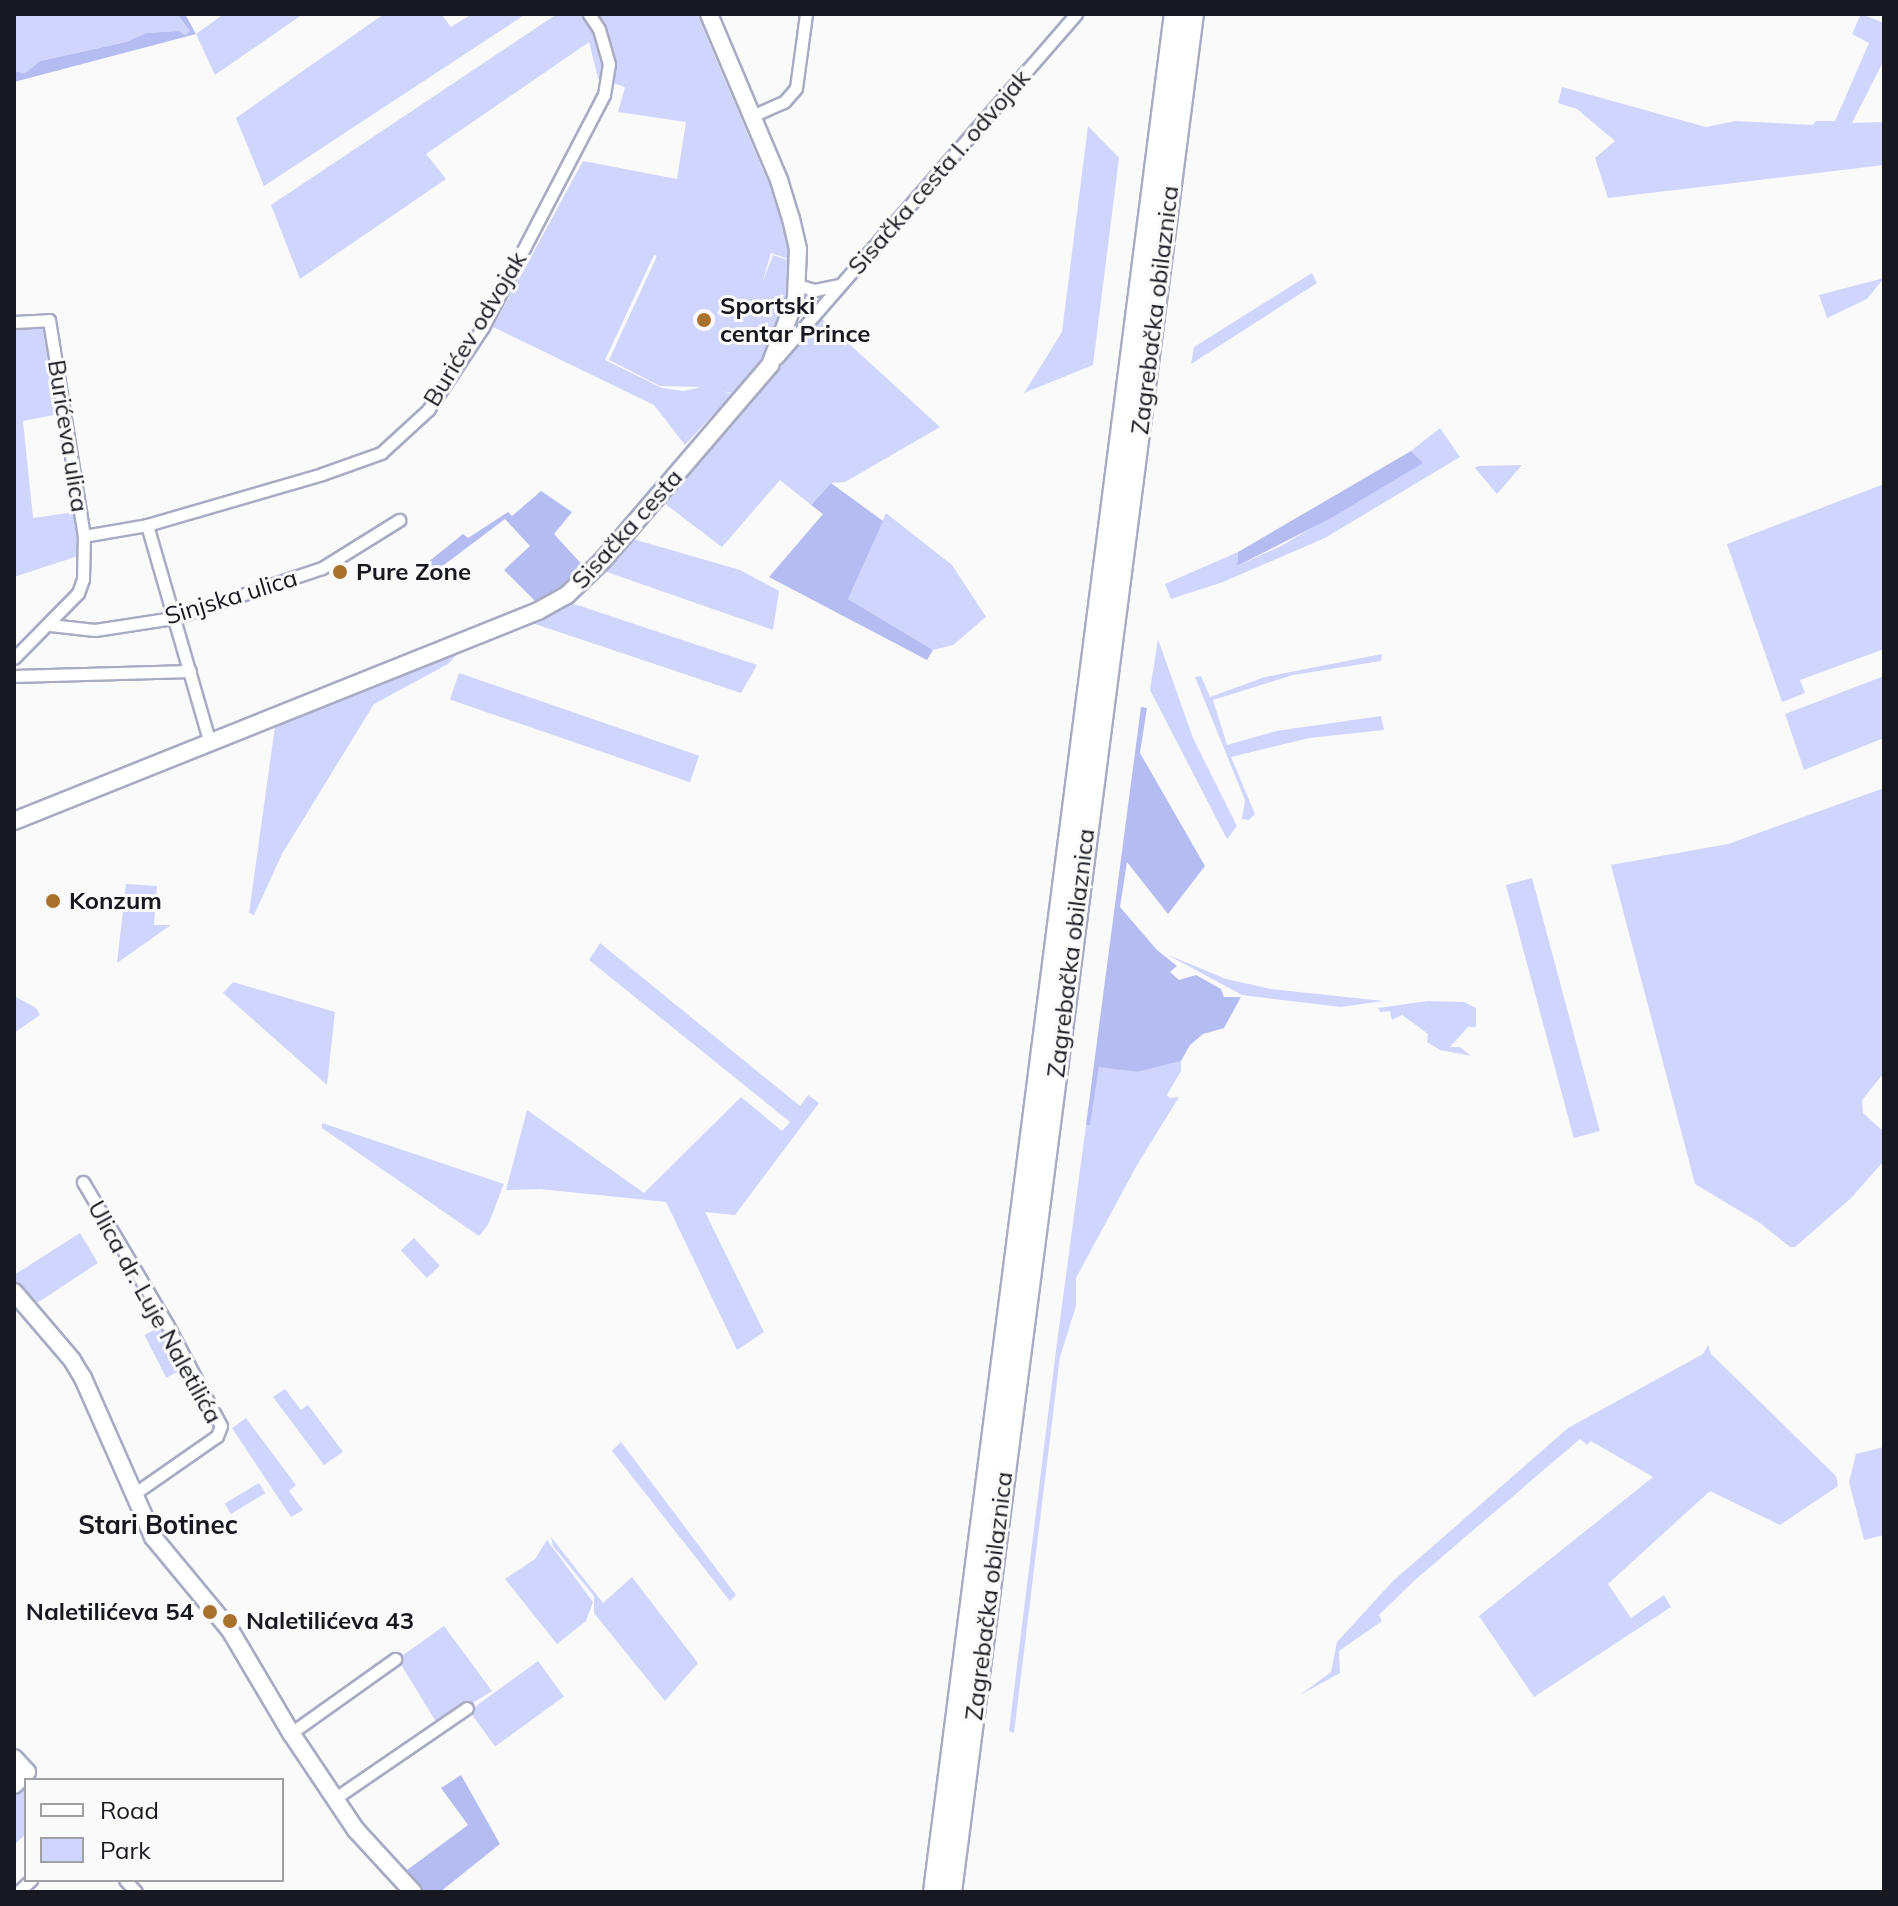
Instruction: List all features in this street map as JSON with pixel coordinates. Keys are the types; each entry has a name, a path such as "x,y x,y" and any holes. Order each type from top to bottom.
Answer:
{"highway":[{"name":"Zagrebačka obilaznica","path":"934,1892 1175,14"},
{"name":"Zagrebačka obilaznica","path":"951,1892 1193,14"}],"main road":[{"name":"Sisačka cesta","path":"14,821 502,627 567,595 603,560 770,365 791,315 797,285 798,249 791,219 709,14"},
{"path":"14,1292 77,1369 153,1537 230,1630 334,1799 370,1848 413,1892"},
{"path":"14,1758 30,1776"}],"street":[{"name":"Burićev odvojak","path":"147,525 322,474 381,453 428,410 483,327 604,95 609,76 606,47 589,14"},
{"path":"752,116 784,102 796,88 806,14"},
{"name":"Sisačka cesta I. odvojak","path":"770,365 1076,14"},
{"path":"797,285 815,290 841,285"},
{"name":"Burićeva ulica","path":"14,322 49,320 84,536 147,525"},
{"name":"Sinjska ulica","path":"50,625 95,630 173,618 322,568 399,520"},
{"path":"147,525 210,743"},
{"path":"14,658 50,625 78,593 83,579 84,536"},
{"path":"14,676 190,671"},
{"name":"Ulica dr. Luje Naletilića","path":"83,1182 167,1324 221,1426 217,1436 134,1494"},
{"path":"291,1733 395,1659"},
{"path":"334,1799 467,1708"}],"green space":[{"path":"14,14 177,14 190,31 185,35 179,31 146,33 126,42 40,61 25,73 14,71"},
{"path":"224,14 303,14 215,75 196,34"},
{"path":"384,14 441,14 451,27 472,14 526,14 264,186 236,118"},
{"path":"557,14 697,14 779,208 788,238 791,260 771,253 762,283 773,255 790,261 787,294 774,339 764,358 733,393 721,391 732,394 685,445 654,405 493,327 583,161 677,179 686,122 618,112 625,87 598,78 589,42 426,154 446,179 300,279 271,205","holes":["654,255 657,256 609,360 660,386 701,387 684,391 662,388 605,360"]},
{"path":"1861,14 1884,23 1884,60 1852,123 1884,122 1884,165 1608,198 1595,158 1615,141 1577,109 1558,103 1562,87 1706,127 1735,121 1813,125 1816,121 1835,121 1869,43 1852,34"},
{"path":"1088,126 1119,158 1093,365 1024,393 1062,332"},
{"path":"1312,273 1317,283 1191,364 1194,347"},
{"path":"1884,278 1867,299 1827,318 1819,295"},
{"path":"822,319 940,427 845,482 831,483 811,505 780,480 722,547 664,503"},
{"path":"46,326 59,414 23,421 33,518 75,512 78,556 14,577 14,328"},
{"path":"1440,428 1460,457 1325,538 1223,582 1171,599 1165,584 1238,552 1237,566 1281,546 1422,463 1411,451"},
{"path":"1522,465 1497,494 1475,468 1478,466"},
{"path":"1884,484 1884,649 1800,680 1805,693 1782,702 1727,544"},
{"path":"886,513 952,565 986,617 953,645 933,650 848,599"},
{"path":"633,539 740,570 779,591 773,630 601,570 625,542"},
{"path":"568,602 757,665 741,693 532,623"},
{"path":"1158,639 1193,738 1237,826 1227,839 1150,690"},
{"path":"460,651 448,664 374,704 282,854 254,915 249,913 275,726"},
{"path":"1382,654 1381,661 1293,675 1213,700 1227,745 1276,731 1381,716 1384,730 1309,738 1231,757 1255,814 1249,820 1242,819 1245,800 1195,677 1201,676 1210,697 1265,677"},
{"path":"459,673 699,756 690,782 450,699"},
{"path":"1884,676 1884,738 1804,770 1785,714"},
{"path":"1884,788 1884,1073 1862,1100 1863,1113 1884,1132 1884,1161 1850,1199 1795,1247 1790,1247 1760,1223 1695,1184 1611,865 1728,844"},
{"path":"1532,878 1600,1131 1574,1138 1506,885"},
{"path":"126,884 157,886 154,925 171,925 117,963"},
{"path":"600,943 800,1106 808,1095 819,1103 735,1215 705,1212 764,1332 737,1350 666,1202 540,1189 506,1190 527,1110 644,1193 741,1097 782,1131 790,1122 589,960"},
{"path":"1166,954 1226,979 1271,989 1383,1001 1341,1007 1242,995"},
{"path":"233,982 335,1012 327,1085 223,993"},
{"path":"14,996 36,1008 40,1015 14,1033"},
{"path":"1428,1001 1464,1002 1476,1008 1476,1027 1468,1027 1450,1047 1460,1047 1471,1056 1440,1050 1427,1042 1428,1034 1402,1015 1392,1020 1390,1011 1380,1012 1378,1008"},
{"path":"1181,1061 1181,1071 1167,1095 1170,1098 1179,1097 1137,1165 1076,1278 1076,1306 1060,1357 1014,1733 1009,1731 1055,1358 1086,1125 1090,1124 1099,1066 1138,1072"},
{"path":"322,1123 504,1184 488,1225 479,1236 322,1128"},
{"path":"80,1233 98,1263 34,1305 14,1283 14,1275"},
{"path":"414,1238 440,1266 427,1278 401,1250"},
{"path":"164,1325 186,1368 166,1378 144,1335"},
{"path":"1708,1345 1711,1354 1836,1476 1838,1486 1780,1525 1710,1491 1608,1584 1631,1618 1664,1595 1671,1607 1534,1697 1479,1616 1653,1477 1591,1441 1587,1445 1580,1439 1415,1580 1379,1615 1382,1621 1339,1651 1340,1673 1300,1695 1331,1672 1337,1642 1393,1581 1568,1428 1703,1354"},
{"path":"285,1389 301,1410 308,1405 343,1452 324,1465 273,1397"},
{"path":"246,1418 296,1485 289,1491 303,1510 291,1517 232,1428"},
{"path":"621,1442 736,1595 730,1601 612,1451"},
{"path":"1884,1447 1884,1535 1864,1540 1849,1482 1856,1454"},
{"path":"259,1483 265,1493 231,1514 225,1504"},
{"path":"551,1537 603,1603 632,1577 698,1663 665,1701 594,1613 594,1596 553,1546"},
{"path":"547,1540 593,1602 586,1621 557,1644 505,1579 535,1559"},
{"path":"444,1626 492,1691 438,1725 400,1663 396,1665 399,1658"},
{"path":"538,1661 564,1697 495,1747 469,1711"},
{"path":"24,1788 24,1836 14,1845 14,1795"}],"shaded area":[{"path":"177,14 185,14 196,34 14,82 14,71 25,73 40,61 126,42 146,33 179,31 185,35 190,31"},
{"path":"1411,451 1423,463 1331,518 1237,566 1238,552"},
{"path":"831,483 883,521 848,599 933,650 927,660 769,577 823,514 811,505"},
{"path":"541,491 572,512 554,534 586,569 571,583 537,603 504,570 530,546 505,519 428,577 422,567 463,534 468,538 508,512 512,516"},
{"path":"1141,707 1147,708 1140,753 1205,866 1168,914 1127,862 1120,907 1157,950 1177,966 1170,972 1179,980 1196,975 1221,989 1224,997 1241,997 1224,1028 1203,1034 1190,1045 1181,1061 1138,1072 1099,1067 1090,1125 1086,1125"},
{"path":"461,1775 500,1844 440,1892 420,1892 403,1873 468,1825 441,1788"}],"place":[{"name":"Sportski centar Prince","path":"704,320"},
{"name":"Pure Zone","path":"340,572"},
{"name":"Konzum","path":"53,901"},
{"name":"Naletilićeva 54","path":"210,1612"},
{"name":"Naletilićeva 43","path":"230,1621"}],"district":[{"name":"Stari Botinec","path":"158,1525"}]}
